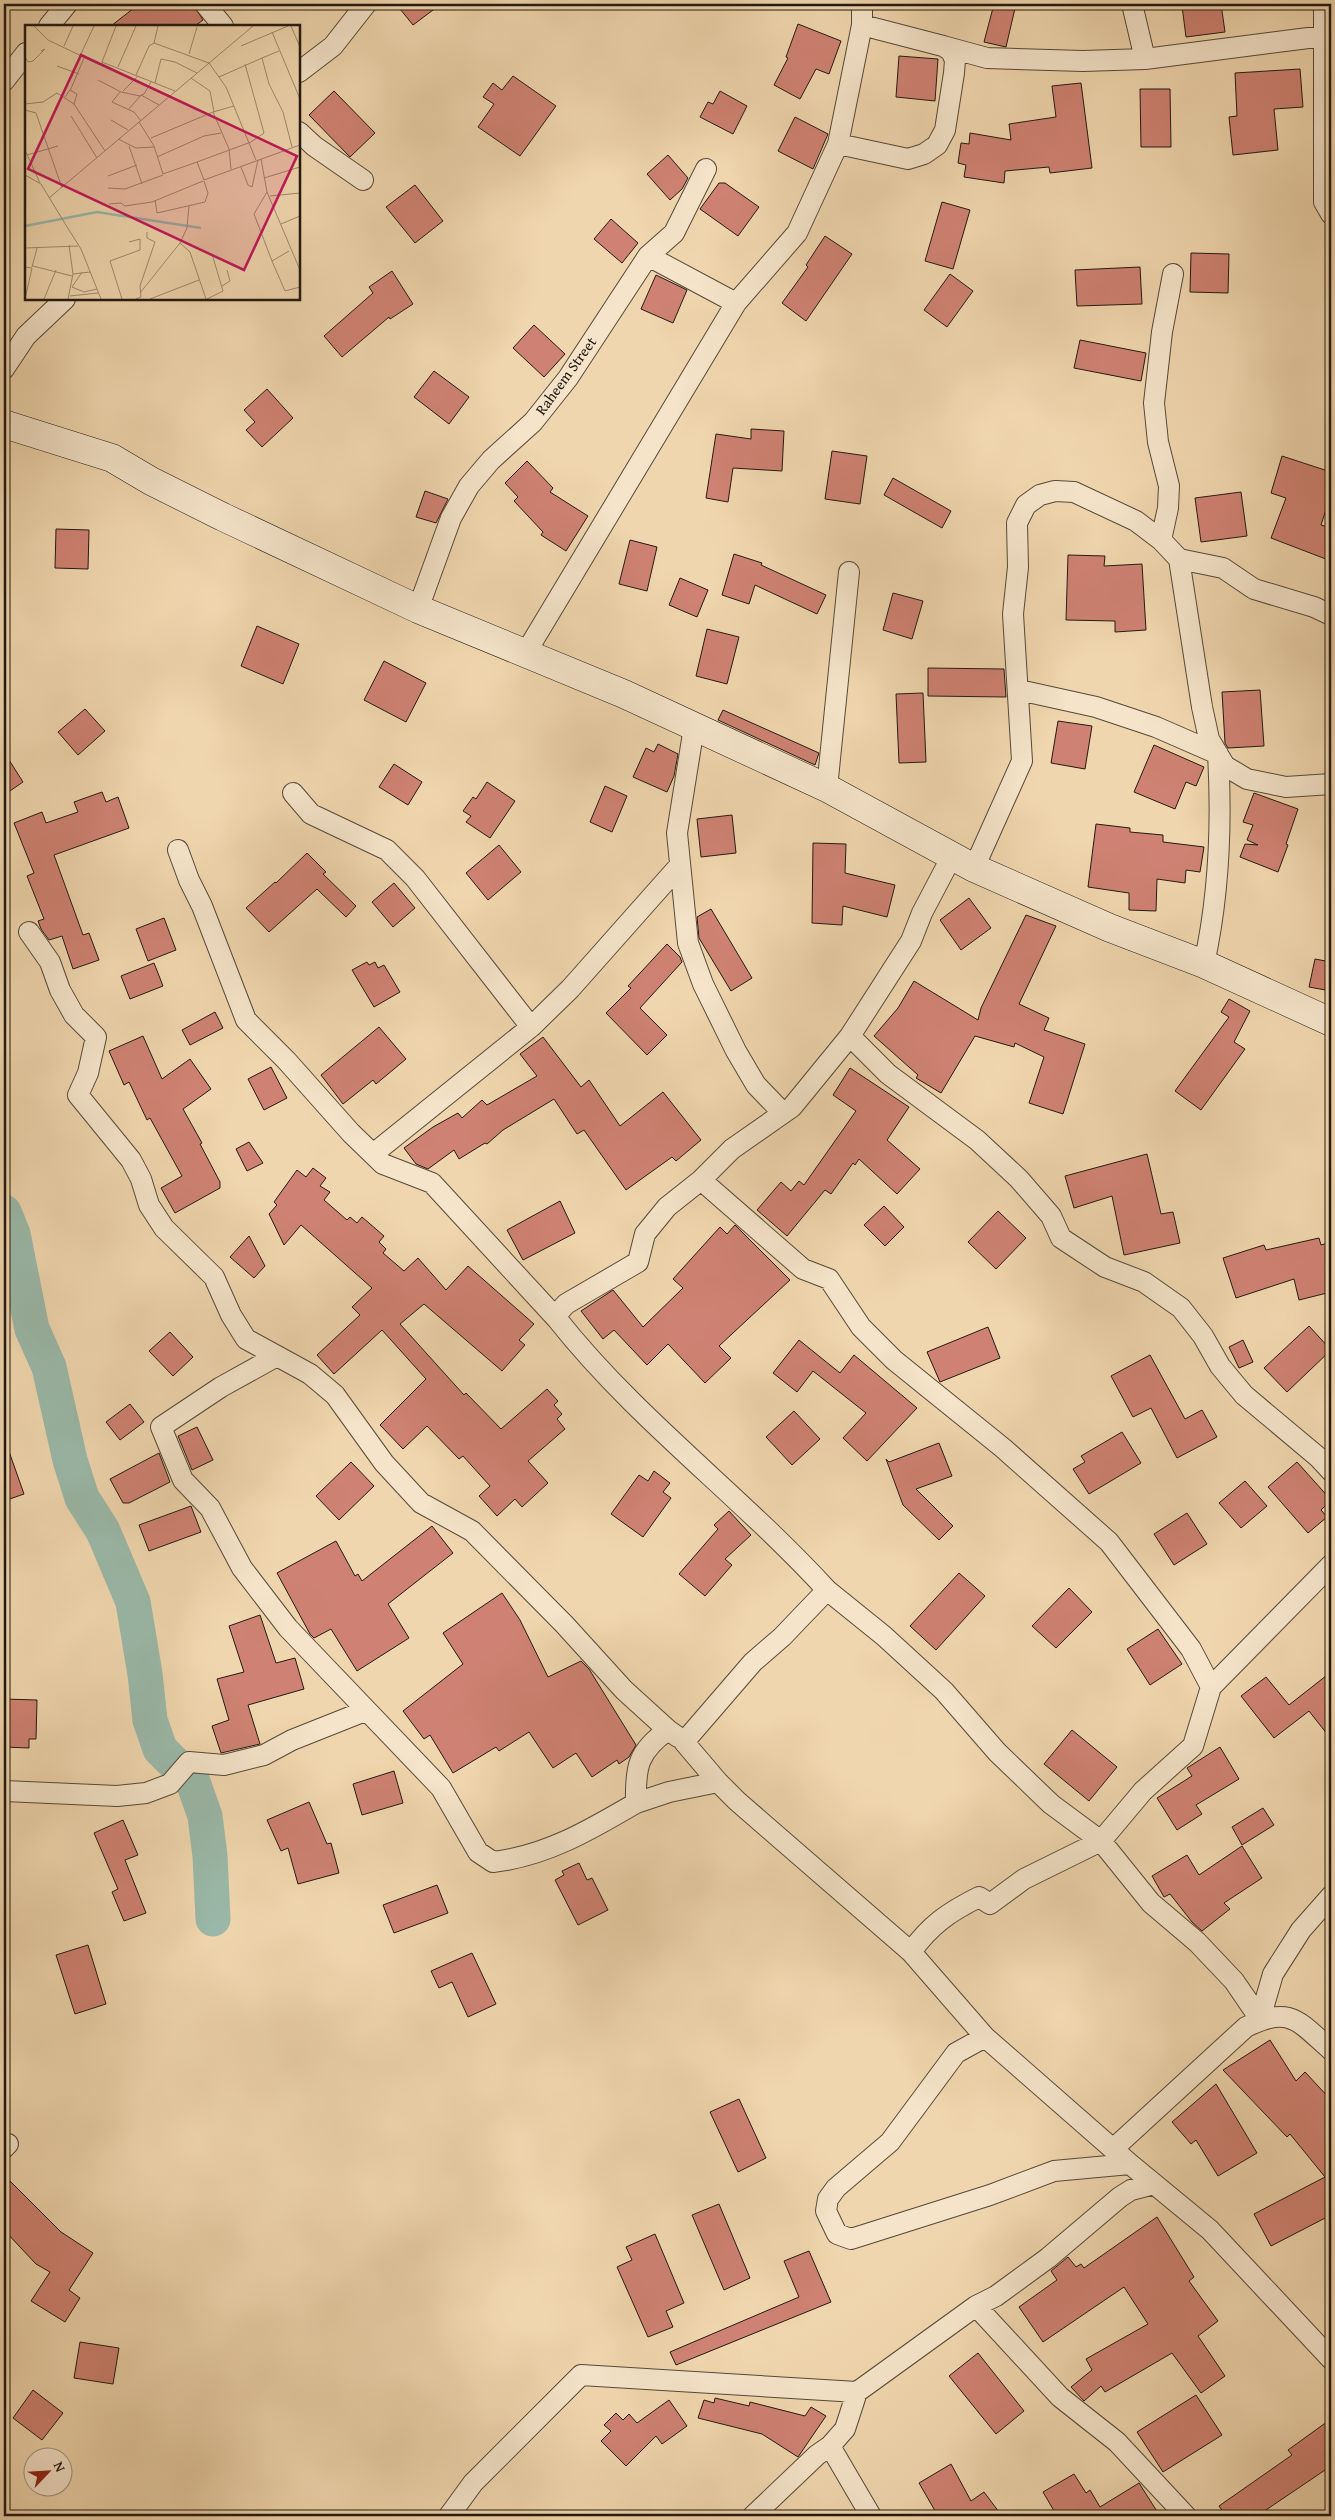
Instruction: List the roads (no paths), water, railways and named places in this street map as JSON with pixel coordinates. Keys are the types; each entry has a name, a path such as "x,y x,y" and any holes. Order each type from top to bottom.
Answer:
{"street":[{"path":"50,25 67,4"},
{"path":"204,4 221,25"},
{"path":"300,71 333,46 366,4"},
{"path":"525,654 736,303 797,233 838,144 862,26 862,4"},
{"path":"1132,4 1145,59"},
{"path":"1324,4 1324,202 1331,214"},
{"path":"862,26 986,58 1083,61 1145,59 1324,36"},
{"path":"838,144 908,159 924,154 936,145 945,130 955,60 951,51 943,46"},
{"path":"4,81 25,55"},
{"path":"300,133 314,146 363,180"},
{"name":"Raheem Street","path":"418,609 451,518 470,486 491,460 533,422 568,378 648,256 674,232 706,169"},
{"path":"648,256 736,303"},
{"path":"1161,540 1168,508 1170,486 1158,442 1154,402 1162,332 1173,274"},
{"path":"4,369 26,336 64,300"},
{"path":"4,424 112,458 150,481 418,609 624,694 826,788 963,862 1110,928 1204,964 1331,1022"},
{"path":"557,1319 558,1312 571,1300 638,1262 645,1234 667,1207 702,1180 732,1149 792,1107 850,1036 963,862 1022,761 1013,614 1018,567 1017,523 1026,505 1040,495 1055,491 1074,492 1136,520 1161,540 1179,559 1202,707 1209,739 1225,766 1248,779 1286,787 1331,784"},
{"path":"1179,559 1224,568 1254,589 1314,607 1331,615"},
{"path":"826,788 849,572"},
{"path":"1019,690 1104,709 1156,726 1218,754"},
{"path":"694,726 677,833 688,942 703,984 736,1051 756,1085 783,1113"},
{"path":"1204,964 1212,927 1217,868 1221,806 1218,754"},
{"path":"293,793 311,814 387,850 415,878 531,1027"},
{"path":"178,850 246,1020 286,1060 350,1133 383,1164 432,1183 634,1404 687,1456 793,1553 827,1590 884,1636 944,1691 997,1752 1051,1804 1101,1841 1151,1903 1197,1942 1234,1981 1260,2020"},
{"path":"373,1154 531,1027 570,989 680,865"},
{"path":"29,932 50,962 60,990 74,1015 96,1037 88,1073 78,1095 131,1160 141,1179 149,1205 164,1228 214,1277 231,1314 246,1339 310,1374 335,1395 384,1463 421,1503 472,1531 564,1624 624,1690 676,1736 718,1782 911,1952 985,2037 1130,2164 1210,2230 1331,2359"},
{"path":"850,1036 888,1074 977,1140 1020,1179 1051,1216 1061,1238 1105,1267 1144,1282 1181,1308 1203,1336 1220,1366 1244,1395 1318,1457 1331,1471"},
{"path":"702,1180 803,1269 829,1279 862,1327 894,1360 1003,1448 1109,1542 1191,1649 1211,1687"},
{"path":"277,1356 221,1387 161,1427 183,1480 210,1508 242,1568 288,1628 365,1711 406,1749 441,1788 478,1852 492,1862 518,1859 580,1836 636,1803 669,1792 718,1782"},
{"path":"911,1952 925,1933 948,1913 979,1897 990,1904 1024,1879 1101,1841 1142,1791 1194,1746 1211,1687 1331,1565"},
{"path":"636,1803 635,1774 649,1743 676,1736 753,1662 782,1637 827,1590"},
{"path":"4,1791 117,1796 146,1793 170,1784 189,1762 224,1765 264,1755 292,1740 365,1711"},
{"path":"1260,2020 1273,1974 1301,1930 1331,1896"},
{"path":"1113,2149 1246,2027 1260,2020 1284,2015 1299,2021 1331,2050"},
{"path":"985,2037 956,2053 890,2142 836,2188 828,2199 826,2211 837,2234 851,2239 990,2195 1054,2171 1130,2164"},
{"path":"753,2516 818,2454 830,2446 845,2428 858,2392 976,2306 996,2296 1048,2258 1120,2197 1131,2190 1154,2184"},
{"path":"976,2306 1060,2397 1117,2442 1186,2516"},
{"path":"448,2516 473,2483 581,2375 858,2392"},
{"path":"830,2446 871,2516"}],"waterway":[{"path":"4,1212 13,1234 32,1329 49,1367 70,1460 82,1498 103,1531 133,1602 145,1674 150,1720 160,1749 193,1782 205,1816 210,1856 213,1919"}]}
